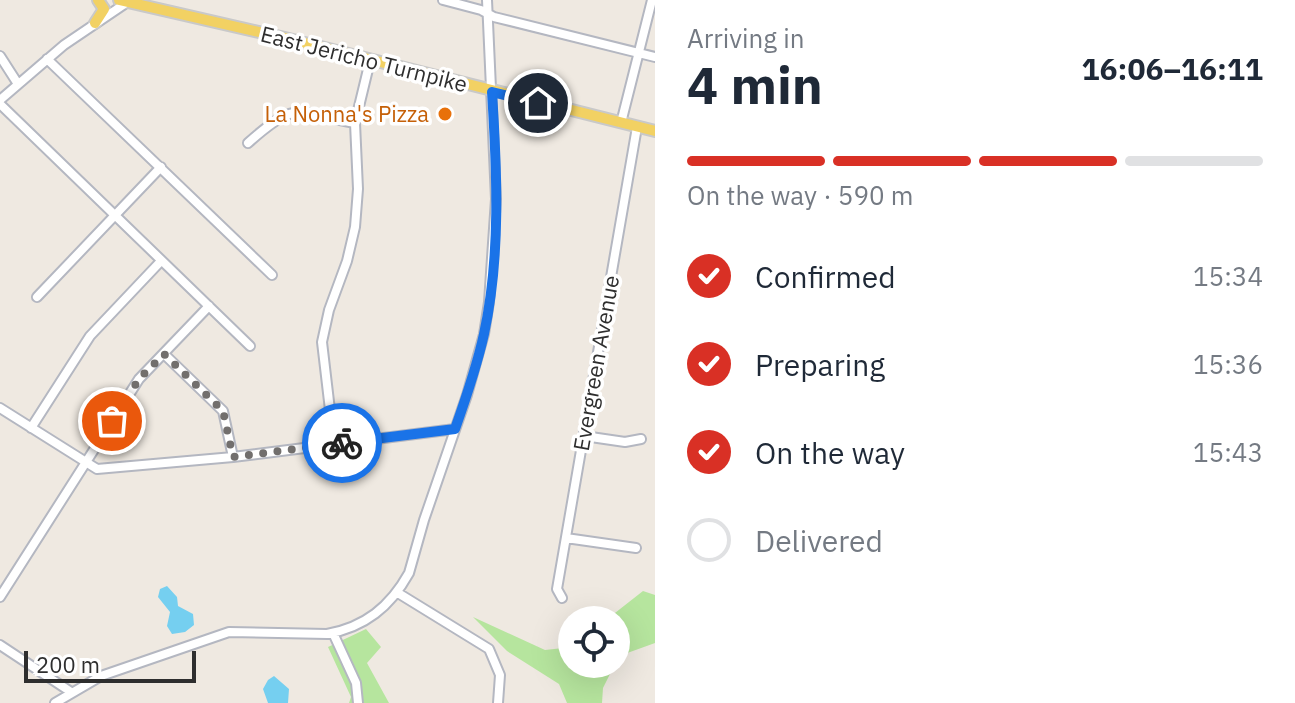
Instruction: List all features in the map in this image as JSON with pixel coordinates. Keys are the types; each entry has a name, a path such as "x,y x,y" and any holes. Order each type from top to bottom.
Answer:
{"main road":[{"path":"95,23 104,9 98,0"},
{"name":"East Jericho Turnpike","path":"127,1 655,131"}],"street":[{"path":"443,0 655,57"},
{"path":"55,703 101,676 229,632 333,633 355,626 372,617 398,593 409,573 484,334 493,265 496,199 487,0"},
{"path":"621,123 652,0"},
{"path":"127,1 47,59 0,102 250,346"},
{"path":"0,56 18,84"},
{"path":"47,59 272,275"},
{"path":"334,444 322,342 355,227 358,189 355,123 370,61"},
{"path":"248,143 274,119 289,113 312,113 355,123"},
{"name":"Evergreen Avenue","path":"562,598 557,589 637,127"},
{"path":"37,297 161,167"},
{"path":"31,428 90,336 161,261"},
{"path":"0,597 139,379 209,306"},
{"path":"164,354 223,411 233,457"},
{"path":"0,408 97,469 233,457 455,429"},
{"path":"584,436 625,442 641,439"},
{"path":"566,538 636,548"},
{"path":"398,593 489,649 500,675 498,703"},
{"path":"333,633 356,683 358,703"},
{"path":"0,645 71,692"}],"green space":[{"path":"643,591 655,595 655,643 630,652 630,606 624,606"},
{"path":"473,617 545,650 558,649 558,678 608,678 603,688 602,703 567,703 559,684 507,651"},
{"path":"366,629 381,647 367,663 389,703 349,703 351,697 328,647"}],"water":[{"path":"167,586 177,597 178,606 193,614 194,625 185,632 172,634 167,626 170,612 158,597 160,589"},
{"path":"274,676 289,689 288,703 268,703 263,689"}],"way so far":[{"path":"112,421 139,379 164,354 223,411 233,457 342,443"}],"place":[{"name":"La Nonna's Pizza","path":"445,114"}],"route":[{"path":"342,443 455,429 484,334 493,265 496,199 492,92 538,103"}]}
